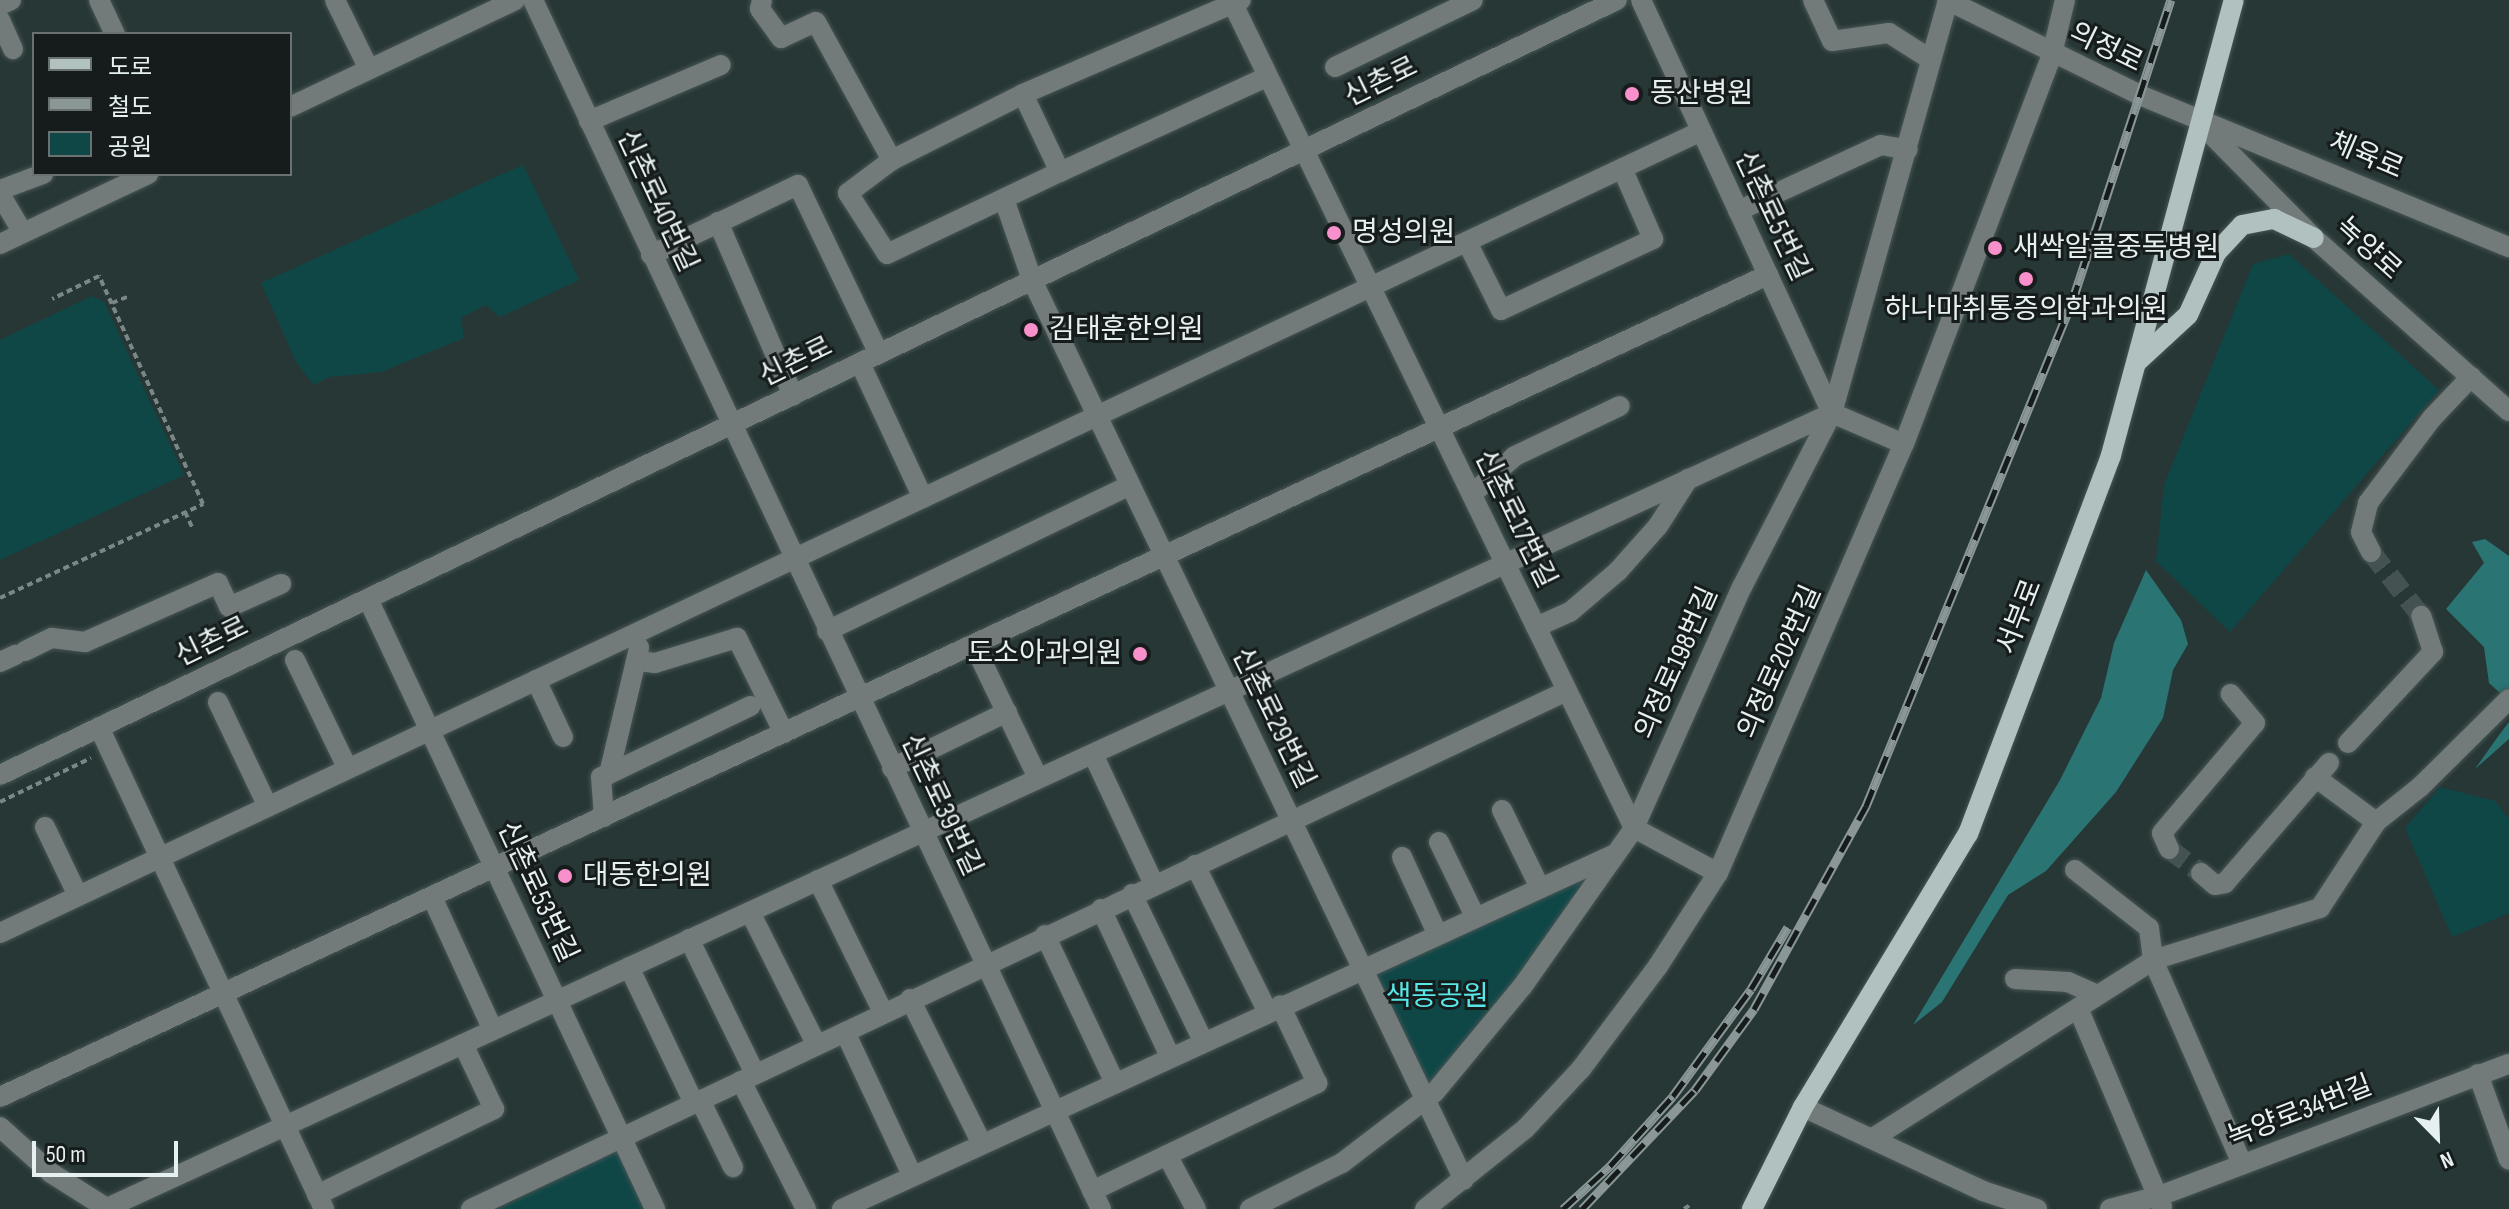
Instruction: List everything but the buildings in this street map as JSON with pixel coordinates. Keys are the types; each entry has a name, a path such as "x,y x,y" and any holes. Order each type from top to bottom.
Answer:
{"main road":[{"name":"서부로","path":"1752,1209 1803,1107 1968,834 2111,455 2198,121 2234,0"},
{"path":"2137,362 2188,315 2216,253 2242,225 2274,219 2314,238"}],"street":[{"path":"0,5 11,0"},
{"path":"99,0 114,32"},
{"path":"335,0 369,69"},
{"path":"292,106 515,0"},
{"name":"신촌로40번길","path":"533,0 730,425"},
{"path":"762,0 760,9 781,38 816,22 892,160"},
{"path":"1335,67 1473,0"},
{"name":"신촌로","path":"0,775 1617,0"},
{"name":"신촌로5번길","path":"1641,0 1832,413"},
{"path":"1813,0 1832,41 1889,33 1930,59"},
{"name":"의정로198번길","path":"1250,1209 1342,1163 1425,1100 1522,987 1634,828 1742,587 1832,413 1948,0"},
{"name":"의정로","path":"1948,0 2052,54 2198,121"},
{"name":"의정로202번길","path":"1425,1209 1525,1129 1581,1069 1658,966 1718,873 1904,444 2052,54 2065,0"},
{"path":"1235,1 1023,94 892,160 848,193 887,254 1267,77"},
{"name":"신촌로17번길","path":"1235,1 1267,77 1634,828"},
{"path":"0,20 13,49"},
{"path":"589,121 721,65"},
{"path":"1023,94 1060,172"},
{"name":"녹양로","path":"2198,121 2314,238 2509,411"},
{"name":"체육로","path":"2198,121 2509,247"},
{"path":"0,933 1701,131"},
{"path":"1738,211 1881,145 1908,150"},
{"path":"1467,242 1501,310 1653,239 1622,168"},
{"path":"23,233 0,192 38,176"},
{"path":"0,244 144,176"},
{"path":"651,255 798,185 923,498"},
{"name":"신촌로29번길","path":"1004,199 1032,280 1464,1180"},
{"path":"718,222 793,395"},
{"path":"0,1097 1768,275"},
{"path":"2371,552 2361,532 2368,503 2432,418 2471,377"},
{"path":"1472,494 1515,456 1620,406"},
{"path":"3,1136 51,1173 107,1209 1832,413 1904,444"},
{"name":"신촌로39번길","path":"730,425 1097,1200"},
{"path":"1536,627 1570,612 1618,571 1658,526 1688,479"},
{"path":"827,631 1130,485"},
{"path":"13,656 52,638 85,642 218,583 229,607 281,584"},
{"name":"신촌로53번길","path":"368,599 655,1209"},
{"path":"2348,743 2433,652 2421,616"},
{"path":"609,774 639,661 638,632"},
{"path":"639,661 655,663 737,638 784,733"},
{"path":"974,645 1038,778"},
{"path":"295,660 348,769"},
{"path":"536,680 563,737"},
{"path":"471,1209 985,963 1567,691"},
{"path":"2169,849 2162,833 2255,723 2231,694"},
{"path":"1873,1138 2078,1008 2095,994 2153,960 2320,908 2376,822 2420,787 2509,699"},
{"path":"218,702 268,807"},
{"path":"604,817 601,777 750,706"},
{"path":"892,768 1007,712"},
{"path":"99,727 320,1202 494,1109 463,1044"},
{"path":"1093,754 1154,884"},
{"path":"2201,873 2215,885 2225,883 2322,770 2376,822"},
{"path":"1502,810 1539,886"},
{"path":"45,827 78,896"},
{"path":"1634,828 1718,873"},
{"path":"1439,842 1475,916"},
{"path":"842,1209 1362,967 1615,854"},
{"path":"1402,857 1437,933"},
{"path":"1097,1200 1167,1155 1317,1083 1195,865"},
{"path":"2075,870 2149,928 2153,960 2242,1164"},
{"path":"818,880 883,1012"},
{"path":"1132,894 1203,1041"},
{"path":"432,897 493,1030"},
{"path":"1101,909 1170,1056"},
{"path":"750,912 816,1044"},
{"path":"1045,935 1114,1081"},
{"path":"689,939 806,1209"},
{"path":"629,967 733,1167"},
{"path":"2015,979 2068,982 2095,994"},
{"path":"910,999 981,1142"},
{"path":"2078,1008 2161,1203"},
{"path":"845,1032 912,1175"},
{"name":"녹양로34번길","path":"2110,1209 2161,1203 2242,1164 2509,1064"},
{"path":"2478,1074 2509,1160"},
{"path":"1803,1107 1983,1191 2037,1209"},
{"path":"1167,1155 1196,1209"}],"path":[{"path":"0,598 203,504 99,276 52,299"},
{"path":"112,303 129,296"},
{"path":"185,512 192,527"},
{"path":"0,802 97,755"},
{"path":"1684,1209 1690,1205"}],"green space":[{"path":"523,165 579,280 500,317 486,305 461,318 464,338 381,372 329,377 314,385 296,362 261,283"},
{"path":"2289,254 2439,390 2230,632 2156,561 2164,485 2253,264"},
{"path":"92,296 104,302 184,475 0,560 0,340"},
{"path":"2440,787 2495,801 2509,819 2509,913 2452,937 2405,828"},
{"name":"색동공원","path":"1595,868 1541,949 1423,1090 1369,971"},
{"path":"619,1150 648,1209 497,1209"}],"shaded area":[{"path":"2485,539 2509,556 2509,701 2489,683 2484,647 2446,609 2484,563 2472,542"},
{"path":"2146,570 2181,620 2188,644 2173,670 2163,718 2116,792 2046,871 2008,895 1942,1002 1913,1025 2060,780 2101,698 2114,643"},
{"path":"2509,722 2509,739 2475,769 2499,735"}],"tunnel":[{"path":"2371,552 2421,616"},
{"path":"2169,849 2201,873"}],"railway":[{"path":"1582,1209 1695,1090 1754,1009 1866,806 2072,302 2171,0"},
{"path":"1563,1209 1610,1166 1673,1096 1751,989 1788,927"}],"place":[{"name":"동산병원","path":"1632,94"},
{"name":"명성의원","path":"1334,233"},
{"name":"새싹알콜중독병원","path":"1995,248"},
{"name":"하나마취통증의학과의원","path":"2026,279"},
{"name":"김태훈한의원","path":"1031,330"},
{"name":"도소아과의원","path":"1140,654"},
{"name":"대동한의원","path":"565,876"}]}
